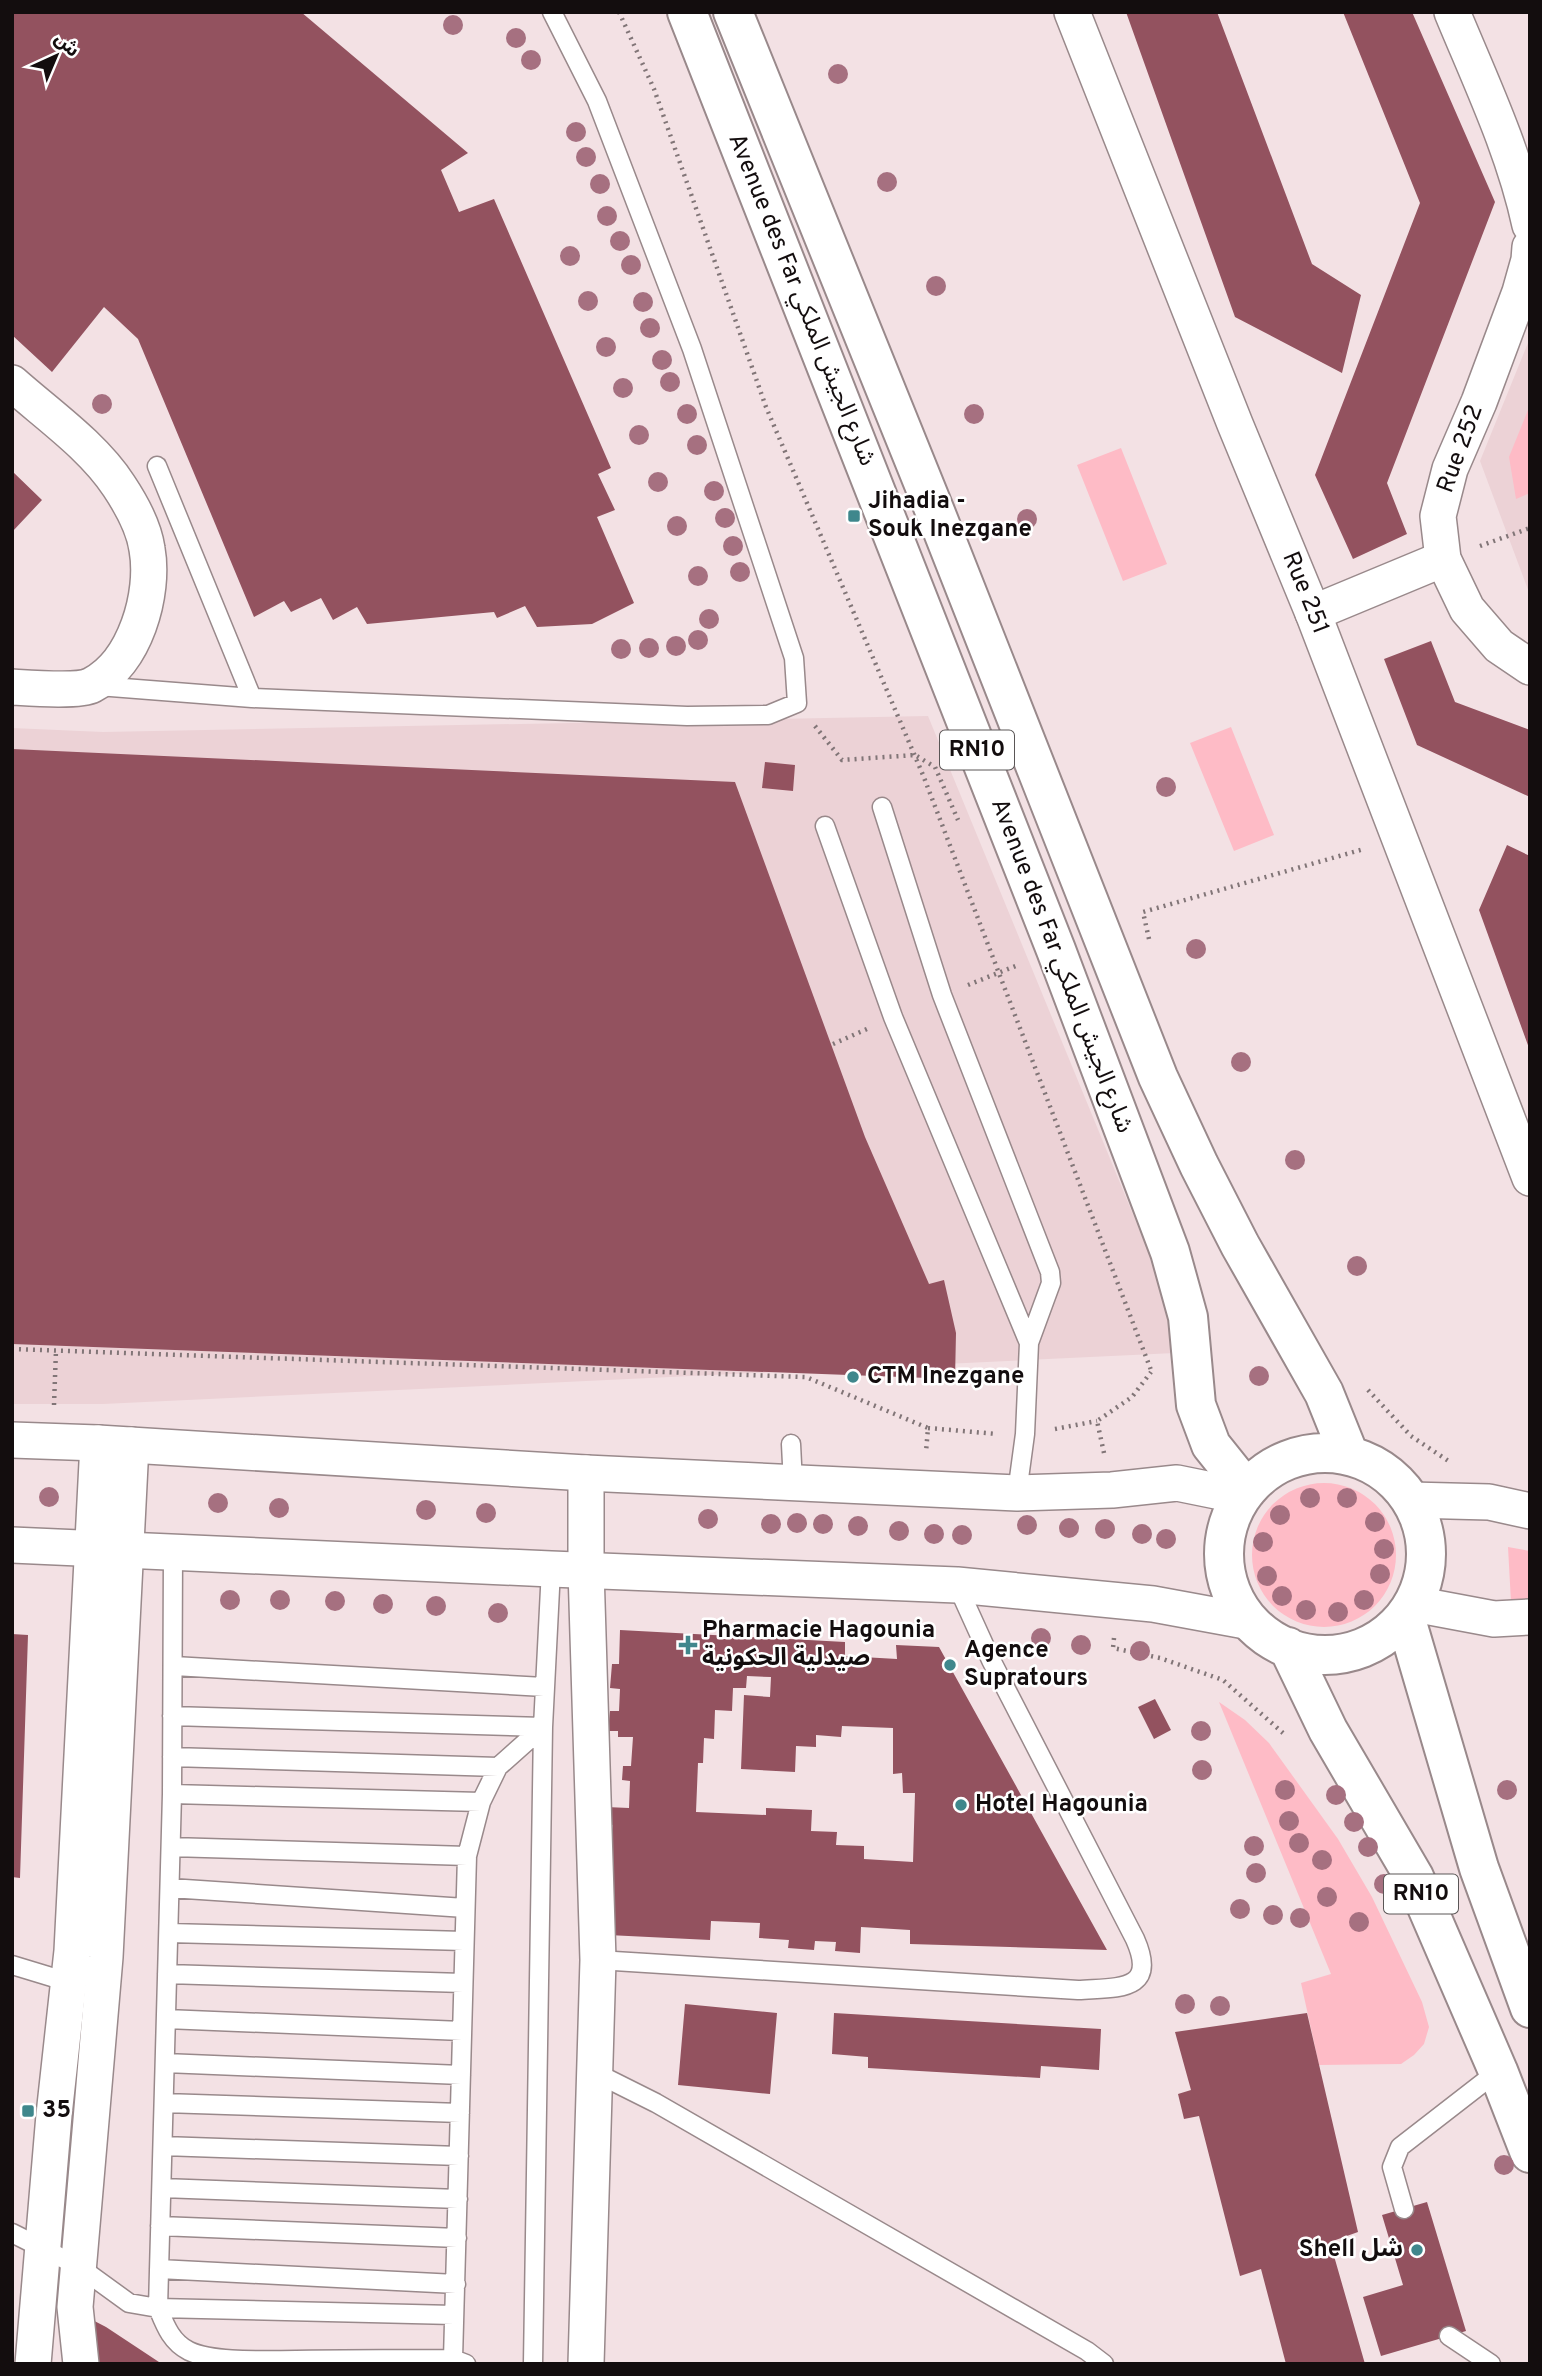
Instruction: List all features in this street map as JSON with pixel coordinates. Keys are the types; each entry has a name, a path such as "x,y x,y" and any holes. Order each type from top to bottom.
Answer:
{"main road":[{"name":"Avenue des Far شارع الجيش الملكي","path":"687,12 1051,938 1170,1252 1188,1317 1196,1405 1211,1445 1244,1493"},
{"name":"Avenue des Far شارع الجيش الملكي","path":"733,12 938,519 1158,1076 1240,1245 1324,1393 1349,1455"},
{"path":"1321,1452 1349,1455 1373,1465 1395,1480 1411,1500 1425,1534 1425,1570 1410,1610 1382,1638 1353,1651 1320,1654 1288,1647 1266,1636 1251,1622 1236,1600 1227,1574 1225,1547 1230,1520 1244,1493 1275,1466 1293,1458 1321,1452"},
{"name":"RN10","path":"1410,1610 1479,1868 1530,2008"},
{"name":"RN10","path":"1288,1647 1328,1730 1414,1877 1499,2071 1530,2153"}],"street":[{"name":"Rue 251","path":"1072,12 1313,613 1530,1178"},
{"path":"1452,12 1519,143 1518,176 1530,225"},
{"name":"Rue 252","path":"1530,247 1520,292 1479,402 1450,469 1438,516 1443,559 1467,609 1499,646 1530,667"},
{"path":"12,383 98,459 119,486 147,548 149,578 143,609 118,664 90,686 12,687"},
{"path":"1313,613 1443,559"},
{"path":"12,1440 793,1484 1017,1493 1112,1490 1177,1483 1244,1493"},
{"path":"81,2364 75,2307 78,2266 82,1963 110,1549 114,1444"},
{"path":"586,1473 586,1570 598,1960 586,2364"},
{"path":"1411,1500 1489,1502 1530,1511"},
{"path":"12,1545 957,1585 1153,1604 1251,1622"},
{"path":"1410,1610 1494,1619 1530,1617"},
{"path":"33,2364 54,2115 82,1963"}],"lane":[{"path":"90,686 253,698 687,716 768,715 797,704 794,658 692,349 597,101 552,12"},
{"path":"157,466 253,698"},
{"path":"882,807 942,995 1049,1272 1051,1283 1029,1343 1025,1434 1017,1493"},
{"path":"825,826 892,1017 1029,1343"},
{"path":"791,1444 793,1484"},
{"path":"173,1553 171,1847 158,2308 168,2333 188,2351 207,2356 251,2360 460,2361 454,2315 467,1856 481,1802 498,1767 543,1727"},
{"path":"533,2364 543,1727 551,1569"},
{"path":"598,1960 1078,1990 1125,1987 1138,1981 1143,1969 1142,1956 1135,1939 990,1660 957,1585"},
{"path":"174,1666 544,1687"},
{"path":"172,1716 543,1727"},
{"path":"172,1757 498,1767"},
{"path":"172,1794 481,1802"},
{"path":"171,1847 467,1856"},
{"path":"170,1888 465,1908"},
{"path":"169,1933 464,1941"},
{"path":"12,1965 82,1963"},
{"path":"167,1974 463,1983"},
{"path":"166,2019 462,2031"},
{"path":"165,2063 461,2075"},
{"path":"1404,2209 1392,2167 1400,2147 1499,2071"},
{"path":"596,2073 656,2104 1087,2351 1104,2364"},
{"path":"164,2103 460,2113"},
{"path":"163,2146 458,2156"},
{"path":"162,2188 458,2199"},
{"path":"160,2226 457,2238"},
{"path":"12,2233 78,2266 129,2303 158,2308 454,2315"},
{"path":"159,2269 456,2284"},
{"path":"1449,2336 1491,2364"}],"path":[{"path":"619,12 654,89 766,407 915,755 1152,1372"},
{"path":"1443,559 1530,528"},
{"path":"797,704 842,760 915,755 935,767 962,829"},
{"path":"1143,912 1398,839"},
{"path":"12,1349 806,1377 928,1428 923,1489"},
{"path":"52,1441 56,1350"},
{"path":"1112,1490 1097,1421 1132,1397 1158,1362"},
{"path":"1362,1382 1411,1436 1452,1462"},
{"path":"1118,1600 1113,1648 1160,1658 1223,1680 1288,1739"}],"shaded area":[{"path":"1530,338 1530,595 1480,461"},
{"path":"1530,405 1530,493 1516,499 1509,457"},
{"path":"1121,448 1167,564 1123,581 1077,465"},
{"path":"928,716 1162,1285 1175,1353 103,1404 12,1404 12,728 103,732"},
{"path":"1231,727 1274,835 1234,851 1190,743"},
{"path":"1324,1483 1351,1489 1375,1504 1390,1528 1396,1555 1390,1582 1375,1606 1351,1621 1324,1627 1297,1621 1273,1606 1258,1582 1252,1555 1258,1528 1273,1504 1297,1489"},
{"path":"1508,1547 1530,1551 1530,1600 1511,1602"},
{"path":"1219,1702 1245,1720 1269,1743 1338,1839 1372,1897 1422,2002 1429,2027 1424,2044 1401,2064 1319,2065 1301,1983 1331,1974"}],"building":[{"path":"12,12 301,12 468,153 441,170 459,212 494,199 611,468 598,474 615,510 597,517 634,603 592,624 537,627 525,606 497,618 494,612 367,624 357,607 333,620 321,598 291,612 284,601 254,617 138,339 104,307 52,372 12,335"},
{"path":"1126,12 1217,12 1312,264 1361,295 1342,373 1235,317"},
{"path":"1343,12 1412,12 1495,202 1387,483 1407,534 1353,559 1315,475 1420,203"},
{"path":"12,471 42,500 12,532"},
{"path":"1431,641 1455,702 1530,730 1530,797 1417,745 1384,659"},
{"path":"12,749 735,782 865,1137 929,1284 944,1280 956,1333 955,1379 12,1344"},
{"path":"765,762 795,765 793,791 762,788"},
{"path":"1507,845 1530,856 1529,1048 1479,910"},
{"path":"620,1630 845,1642 845,1656 897,1659 896,1645 939,1647 1107,1950 910,1944 910,1930 861,1927 860,1953 835,1951 836,1942 815,1941 814,1950 788,1948 789,1940 759,1938 760,1923 711,1921 710,1940 608,1935 613,1825 606,1824 606,1807 629,1808 630,1781 622,1780 623,1766 631,1766 633,1737 618,1737 618,1731 608,1731 610,1711 619,1711 620,1689 610,1688 612,1664 619,1664","holes":["747,1676 771,1677 770,1697 744,1695 741,1769 795,1772 796,1746 816,1747 816,1735 841,1737 842,1726 893,1728 893,1774 902,1773 903,1793 915,1793 913,1862 864,1859 864,1846 836,1845 837,1832 811,1831 812,1810 766,1808 766,1815 696,1812 698,1763 703,1763 704,1738 714,1739 715,1710 732,1711 733,1688 746,1688"]},
{"path":"12,1634 28,1635 20,1878 12,1877"},
{"path":"1155,1699 1171,1730 1154,1739 1138,1707"},
{"path":"685,2004 777,2013 770,2094 678,2085"},
{"path":"834,2013 1101,2029 1099,2070 1041,2066 1040,2078 868,2068 868,2057 832,2054"},
{"path":"1307,2013 1358,2232 1330,2242 1365,2364 1286,2364 1261,2269 1240,2276 1199,2116 1184,2119 1178,2094 1191,2090 1175,2032"},
{"name":"Shell شل","path":"1427,2202 1466,2331 1381,2356 1363,2297 1403,2285 1382,2215"},
{"path":"79,2313 106,2327 162,2364 84,2364"}],"place":[{"name":"Jihadia - Souk Inezgane","path":"854,516"},
{"name":"CTM Inezgane","path":"853,1377"},
{"name":"Pharmacie Hagounia صيدلية الحكونية","path":"688,1645"},
{"name":"Agence Supratours","path":"950,1665"},
{"name":"Hotel Hagounia","path":"961,1805"},
{"name":"35","path":"28,2111"},
{"name":"Shell شل","path":"1417,2250"}]}
